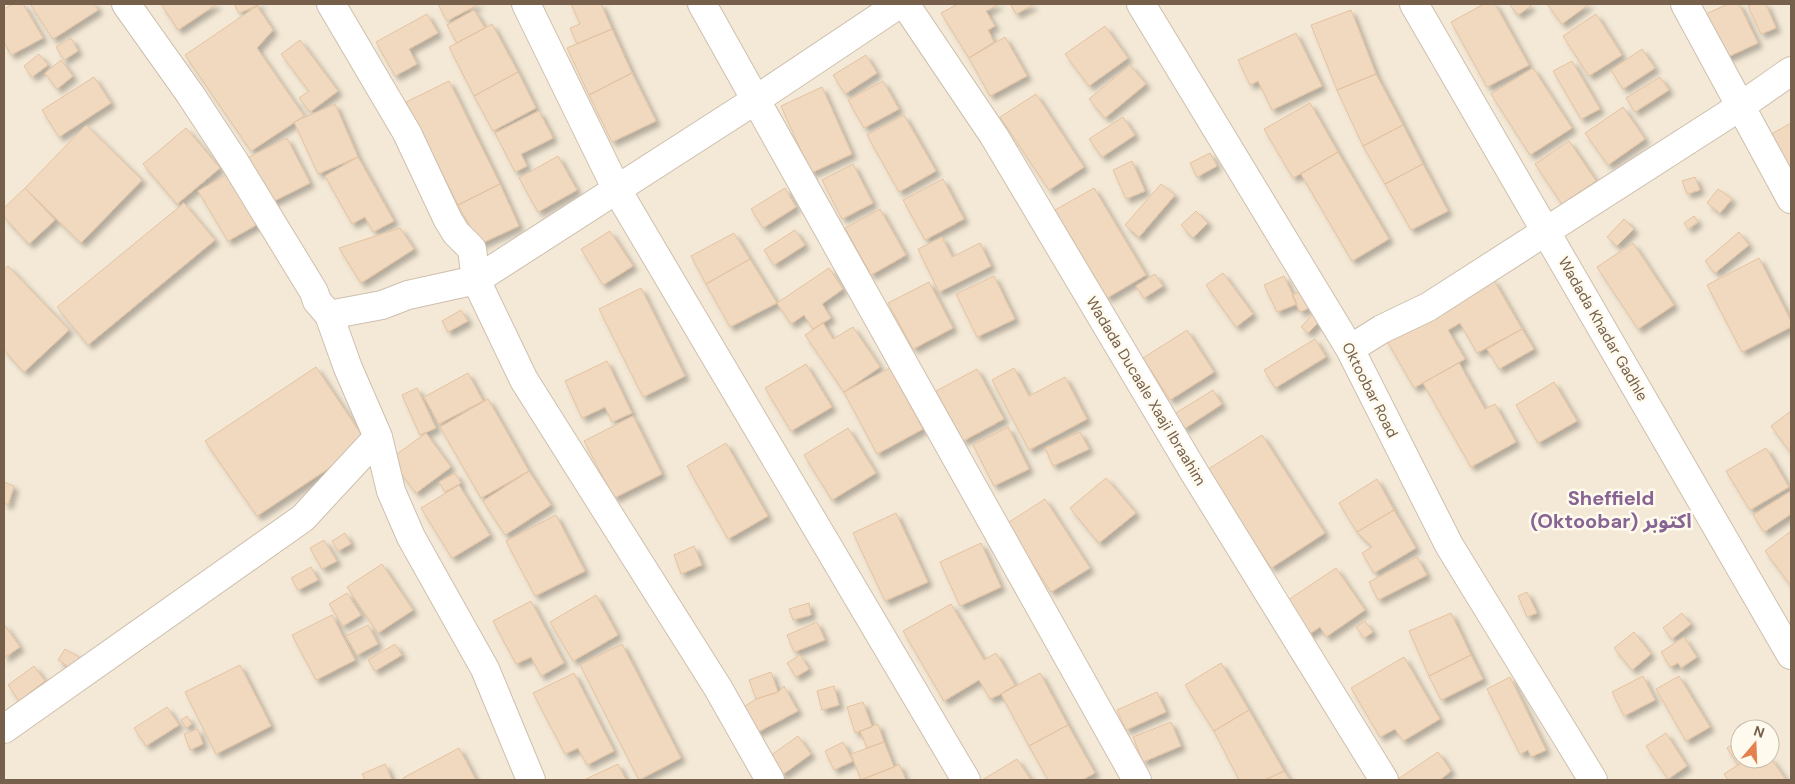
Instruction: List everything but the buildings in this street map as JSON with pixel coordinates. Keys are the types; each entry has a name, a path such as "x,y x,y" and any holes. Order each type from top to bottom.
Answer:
{"street":[{"path":"126,4 190,94 234,161 314,292 317,301 329,315 348,368 378,436 391,491 411,537 485,669 531,780"},
{"path":"330,4 407,133 448,220 456,233 472,249 476,280 524,380 718,688 770,780"},
{"path":"526,4 617,190 966,780"},
{"path":"702,4 754,101 1137,780"},
{"path":"329,315 382,306 408,295 476,280 754,101 899,4"},
{"name":"Wadada Ducaale Xaaji Ibraahim","path":"905,4 994,136 1194,472 1384,780"},
{"name":"Oktoobar Road","path":"1141,4 1350,349 1450,546 1592,780"},
{"name":"Wadada Khadar Gadhle","path":"1414,4 1791,655"},
{"path":"1685,4 1791,199"},
{"path":"1350,349 1382,329 1428,307 1791,72"},
{"path":"4,729 304,518 378,436"}],"shaded area":[{"path":"4,4 1791,4 1791,780 4,780"}],"district":[{"name":"Sheffield (Oktoobar) اكتوبر","path":"1611,510"}]}
